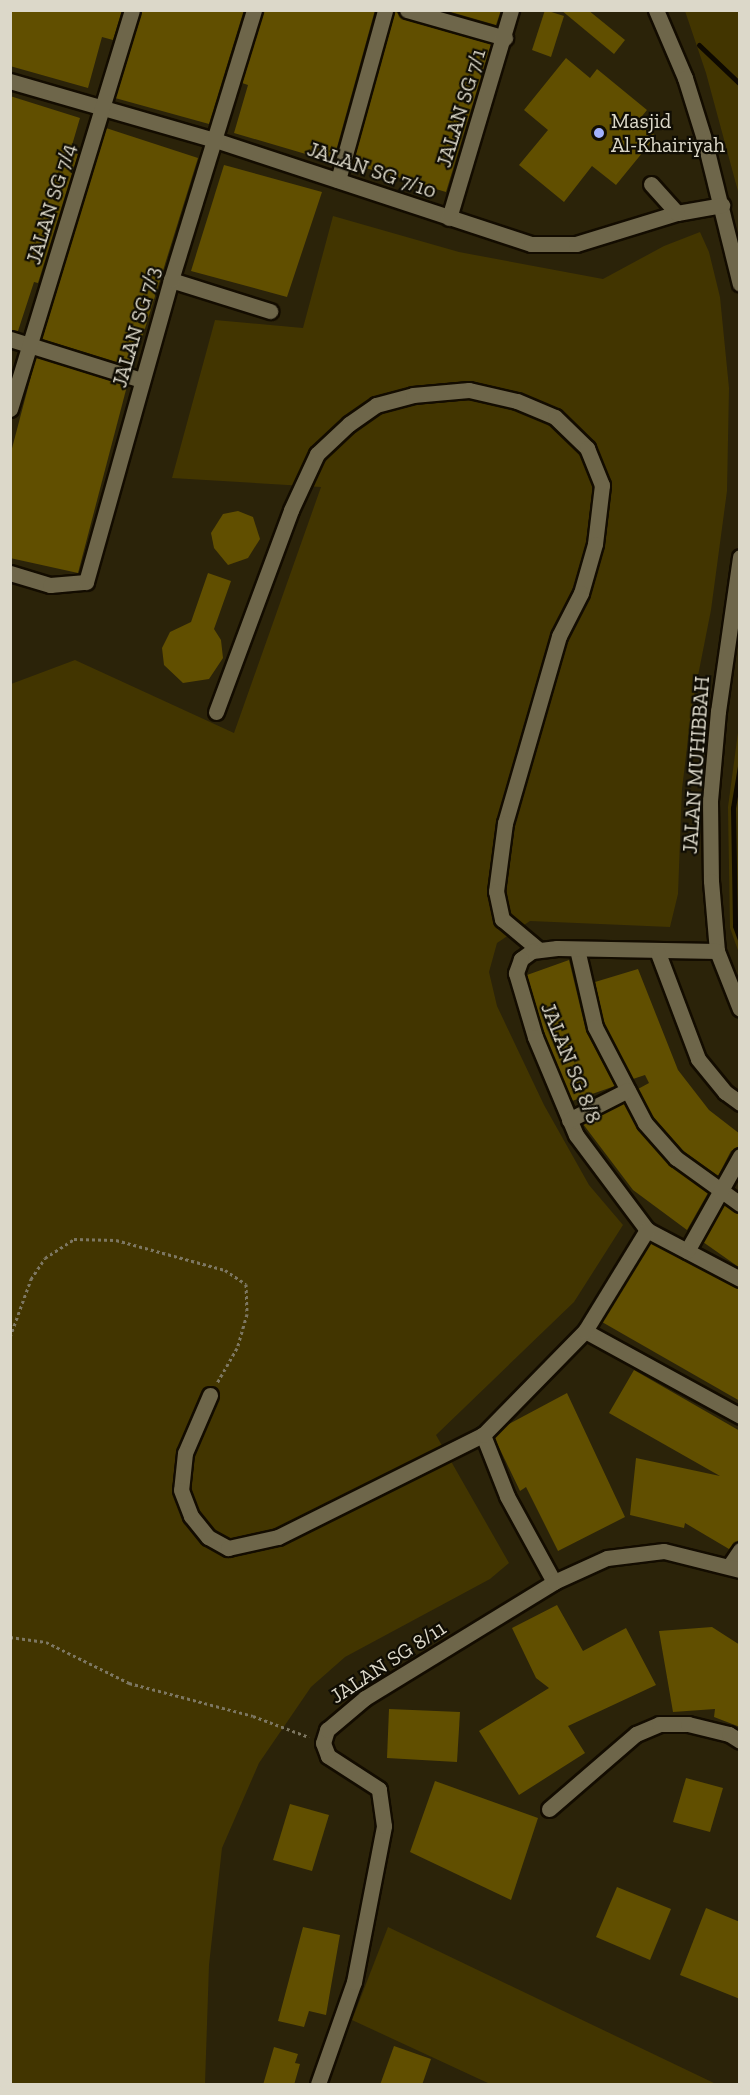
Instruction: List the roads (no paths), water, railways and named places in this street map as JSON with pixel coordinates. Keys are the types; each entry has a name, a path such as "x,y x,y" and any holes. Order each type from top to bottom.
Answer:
{"street":[{"name":"JALAN SG 7/4","path":"10,409 132,10"},
{"name":"JALAN SG 7/3","path":"10,573 50,585 86,582 171,280 254,10"},
{"path":"338,180 385,10"},
{"path":"407,10 505,38"},
{"name":"JALAN SG 7/1","path":"449,218 505,38 511,10"},
{"path":"657,10 685,78 722,205 740,284"},
{"name":"JALAN SG 7/10","path":"10,81 215,140 531,244 576,244 677,213 722,205"},
{"path":"651,184 677,213"},
{"path":"171,280 270,311"},
{"path":"10,339 142,380"},
{"path":"216,712 291,510 317,454 349,424 376,405 413,395 469,390 517,401 555,417 587,448 602,485 595,544 581,594 559,636 505,823 496,891 502,920 539,951 577,949 658,953 717,951"},
{"name":"JALAN MUHIBBAH","path":"740,556 718,711 710,801 711,881 717,951 740,1009"},
{"path":"577,949 596,1027 645,1123 719,1193 740,1204"},
{"name":"JALAN SG 8/8","path":"539,951 521,959 518,966 520,994 569,1120 647,1230 740,1279"},
{"path":"658,953 698,1059 725,1092 740,1103"},
{"path":"569,1120 628,1090"},
{"path":"687,1251 740,1156"},
{"path":"210,1395 185,1453 181,1490 191,1516 208,1537 228,1548 278,1537 483,1435 585,1331 647,1230"},
{"path":"585,1331 740,1416"},
{"path":"483,1435 507,1496 554,1582"},
{"path":"735,1568 740,1550"},
{"name":"JALAN SG 8/11","path":"318,2085 354,1983 384,1826 379,1789 328,1756 322,1743 327,1730 365,1698 554,1582 607,1558 643,1552 670,1551 735,1568"},
{"path":"549,1809 636,1734 659,1724 688,1724 729,1734 740,1741"}],"waterway":[{"path":"699,45 740,84"},
{"path":"740,766 733,808 735,926 740,940"}],"place":[{"name":"Masjid Al-Khairiyah","path":"599,133"}]}
